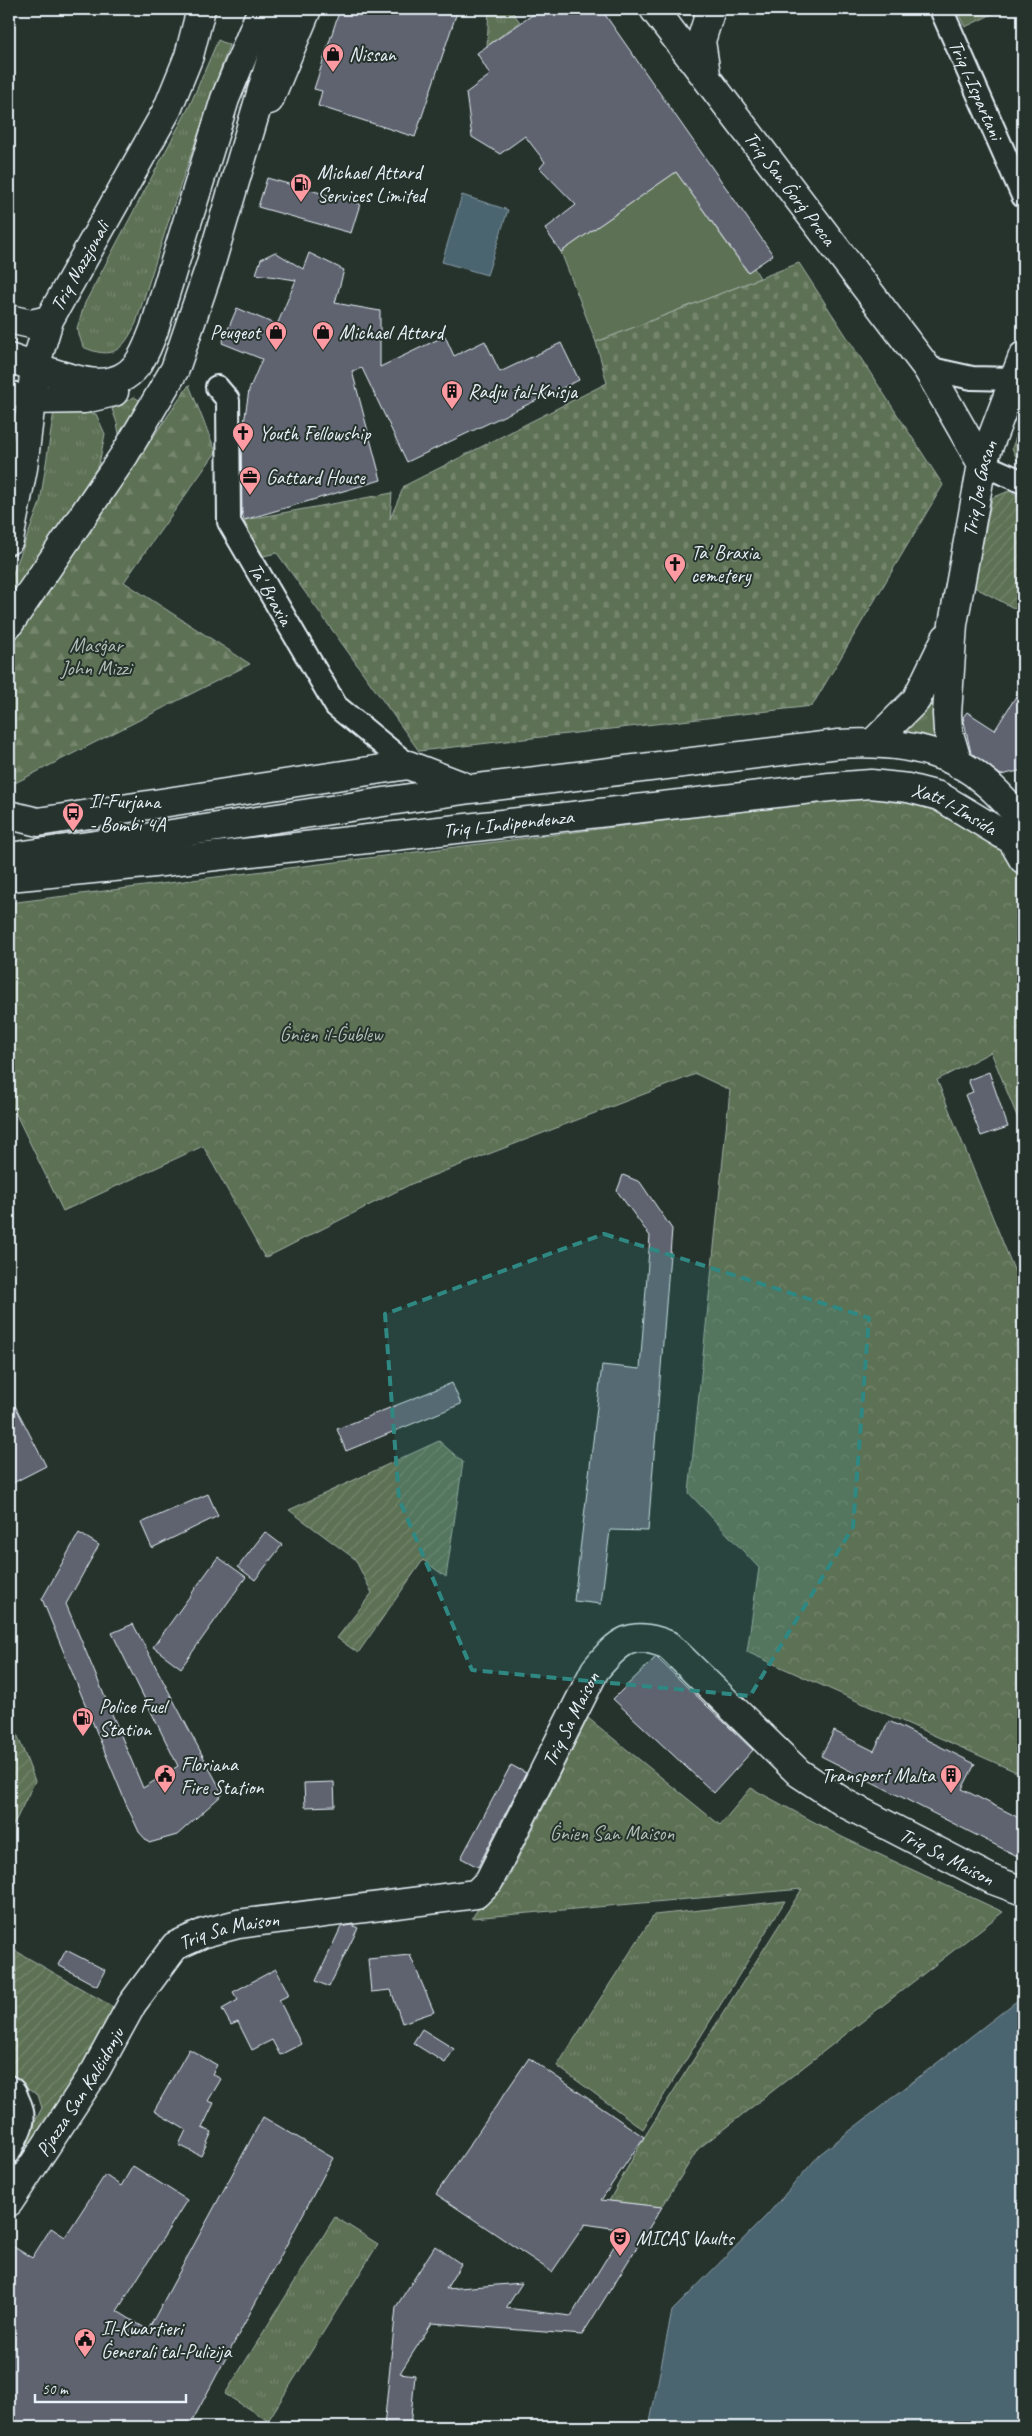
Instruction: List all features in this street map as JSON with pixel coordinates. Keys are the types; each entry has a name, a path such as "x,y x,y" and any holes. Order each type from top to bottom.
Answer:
{"main road":[{"name":"Triq Nazzjonali","path":"9,540 23,468 19,397 36,367 49,320 167,110 189,56 201,9"},
{"path":"225,99 242,9"},
{"path":"19,397 84,399 111,394 128,382 138,370 154,330 225,99 262,9"},
{"path":"9,624 125,454 175,369 210,266 286,9"},
{"path":"246,141 271,97 307,9"},
{"name":"Triq San Ġorġ Preca","path":"654,9 706,74 927,368 982,464"},
{"path":"706,74 701,41 711,9"},
{"path":"9,319 31,324 49,320 48,336 55,359 71,376 86,382"},
{"path":"9,358 86,382 106,383 126,375 137,366 145,353"},
{"name":"Triq Joe Gasan","path":"958,764 947,722 953,624 982,464 1019,368"},
{"path":"9,444 23,468"},
{"name":"Triq Joe Gasan","path":"874,742 916,700 953,624"},
{"name":"Triq l-Indipendenza","path":"9,857 470,789 820,746 874,742 912,746"},
{"name":"Xatt l-Imsida","path":"912,746 958,764 984,780 1023,820"},
{"path":"9,816 38,822 408,765 470,789"},
{"name":"Triq l-Indipendenza","path":"146,864 871,784"},
{"name":"Xatt l-Imsida","path":"871,784 908,788 939,796 1012,840 1023,859"},
{"path":"9,877 146,864"},
{"path":"9,887 146,864"},
{"name":"Triq Sa Maison","path":"132,2004 175,1946 204,1933 238,1924 476,1894 490,1881 595,1670 625,1640 650,1638 668,1645 799,1773 846,1804 993,1880 1023,1891"},
{"name":"Pjazza San Kalċidonju","path":"14,2185 96,2070 132,2004"}],"street":[{"name":"Triq l-Ispartani","path":"941,9 1023,196"},
{"path":"927,368 972,378 1019,368"},
{"name":"Ta' Braxia","path":"217,387 228,400 229,522 336,706 408,765"},
{"path":"982,464 1023,482"},
{"path":"9,2087 16,2091 24,2112 23,2121 9,2153"}],"highlighted area":[{"path":"604,1234 869,1318 853,1527 750,1696 472,1670 399,1499 385,1314"}],"green space":[{"path":"489,9 510,9 520,22 487,46"},
{"path":"956,9 1003,9 965,27"},
{"path":"218,40 229,45 174,204 136,323 121,346 109,353 93,351 83,347 77,328 85,303 189,107"},
{"path":"676,172 747,272 754,268 760,278 596,342 561,252"},
{"path":"799,263 943,485 812,706 419,751 277,553 254,558 244,520 392,493 390,519 404,486 607,383 596,342"},
{"name":"Masġar John Mizzi","path":"189,385 216,452 124,582 250,664 9,786 9,647"},
{"path":"134,397 141,401 120,439 112,409"},
{"path":"54,411 96,414 105,434 99,464 9,602 9,584 40,503"},
{"path":"1023,418 1023,472 1012,448"},
{"path":"1009,491 1023,498 1023,613 974,587 992,498"},
{"path":"945,655 942,745 899,737"},
{"name":"Ġnien il-Ġublew","path":"883,797 939,810 1013,852 1023,876 1023,1131 991,1052 937,1080 1023,1292 1023,1775 747,1652 759,1568 689,1493 730,1090 696,1074 411,1184 265,1258 203,1146 63,1211 9,1100 9,903 830,800"},
{"path":"439,1441 463,1462 446,1577 423,1560 358,1653 337,1638 372,1593 355,1559 289,1510"},
{"path":"9,1713 35,1781 9,1834"},
{"name":"Ġnien San Maison","path":"588,1718 720,1825 751,1788 842,1837 1003,1912 698,2149 662,2207 609,2201 645,2136 802,1889 472,1918 486,1897 505,1885"},
{"path":"785,1901 643,2129 557,2066 654,1915"},
{"path":"9,1947 115,2008 90,2055 31,2146 24,2142 42,2108 38,2095 9,2078"},
{"path":"335,2217 378,2244 268,2421 225,2394"}],"water":[{"path":"462,195 508,210 487,275 442,262"},
{"path":"1023,1996 1023,2427 649,2427 672,2311 767,2215 820,2154"}],"building":[{"path":"340,9 458,9 415,137 318,106 322,91 314,89"},
{"path":"541,9 601,9 773,255 748,272 676,172 561,252 545,229 576,205 540,168 545,162 525,136 500,154 472,137 466,93 490,75 477,53"},
{"path":"267,178 360,204 351,233 258,207"},
{"path":"275,252 303,269 309,253 344,270 335,303 380,311 380,367 445,336 454,356 485,341 500,372 561,343 579,380 407,462 362,368 352,371 381,480 244,520 242,513 241,443 249,390 262,359 222,343 237,308 277,325 296,280 256,274 261,259"},
{"path":"1023,685 1023,770 1001,775 971,753 963,717 967,712 995,730"},
{"path":"989,1072 1008,1127 981,1136 965,1095 973,1092 968,1080"},
{"path":"623,1175 640,1182 672,1229 648,1531 610,1530 601,1604 574,1601 602,1365 640,1369 650,1236 617,1191"},
{"path":"452,1383 461,1404 346,1451 337,1429"},
{"path":"9,1394 46,1466 9,1485"},
{"path":"208,1494 218,1516 152,1548 141,1523"},
{"path":"265,1532 282,1545 255,1580 238,1567"},
{"path":"79,1533 99,1545 66,1604 143,1788 178,1766 112,1633 133,1624 223,1794 177,1835 149,1843 139,1832 127,1806 42,1599"},
{"path":"218,1557 246,1577 181,1668 153,1647"},
{"path":"656,1657 753,1750 714,1793 613,1699"},
{"name":"Transport Malta","path":"889,1721 975,1764 962,1789 1023,1820 1023,1859 821,1756 834,1731 874,1751"},
{"path":"511,1765 526,1773 478,1867 461,1858"},
{"path":"334,1782 335,1806 305,1807 304,1783"},
{"path":"352,1925 358,1928 329,1987 316,1981 341,1927"},
{"path":"66,1950 105,1970 97,1986 58,1965"},
{"path":"410,1955 434,2012 402,2023 391,1990 371,1992 368,1959"},
{"path":"276,1969 289,1995 279,2000 301,2044 280,2055 272,2040 252,2050 238,2022 231,2025 222,2009 238,2000 233,1992"},
{"path":"422,2029 454,2049 445,2063 413,2043"},
{"path":"189,2049 217,2065 212,2074 221,2079 208,2101 214,2103 202,2128 212,2132 201,2156 179,2145 186,2130 154,2111"},
{"path":"529,2058 644,2137 601,2200 662,2207 582,2335 432,2323 400,2373 415,2375 410,2427 384,2427 396,2307 435,2246 461,2264 446,2289 522,2283 506,2308 571,2316 624,2230 585,2224 552,2272 436,2194"},
{"path":"263,2117 333,2158 189,2427 9,2427 9,2244 32,2258 51,2228 65,2237 105,2175 121,2186 133,2166 187,2200 117,2311 148,2330"}],"place":[{"name":"Nissan","path":"333,73"},
{"name":"Michael Attard Services Limited","path":"301,203"},
{"name":"Peugeot","path":"276,351"},
{"name":"Michael Attard","path":"323,351"},
{"name":"Radju tal-Knisja","path":"452,410"},
{"name":"Youth Fellowship","path":"243,452"},
{"name":"Gattard House","path":"250,496"},
{"name":"Ta' Braxia cemetery","path":"675,583"},
{"name":"Il-Furjana - Bombi 4A","path":"73,832"},
{"name":"Police Fuel Station","path":"83,1737"},
{"name":"Floriana Fire Station","path":"165,1794"},
{"name":"Transport Malta","path":"951,1794"},
{"name":"MICAS Vaults","path":"620,2257"},
{"name":"Il-Kwartieri Ġenerali tal-Pulizija","path":"85,2358"}]}
